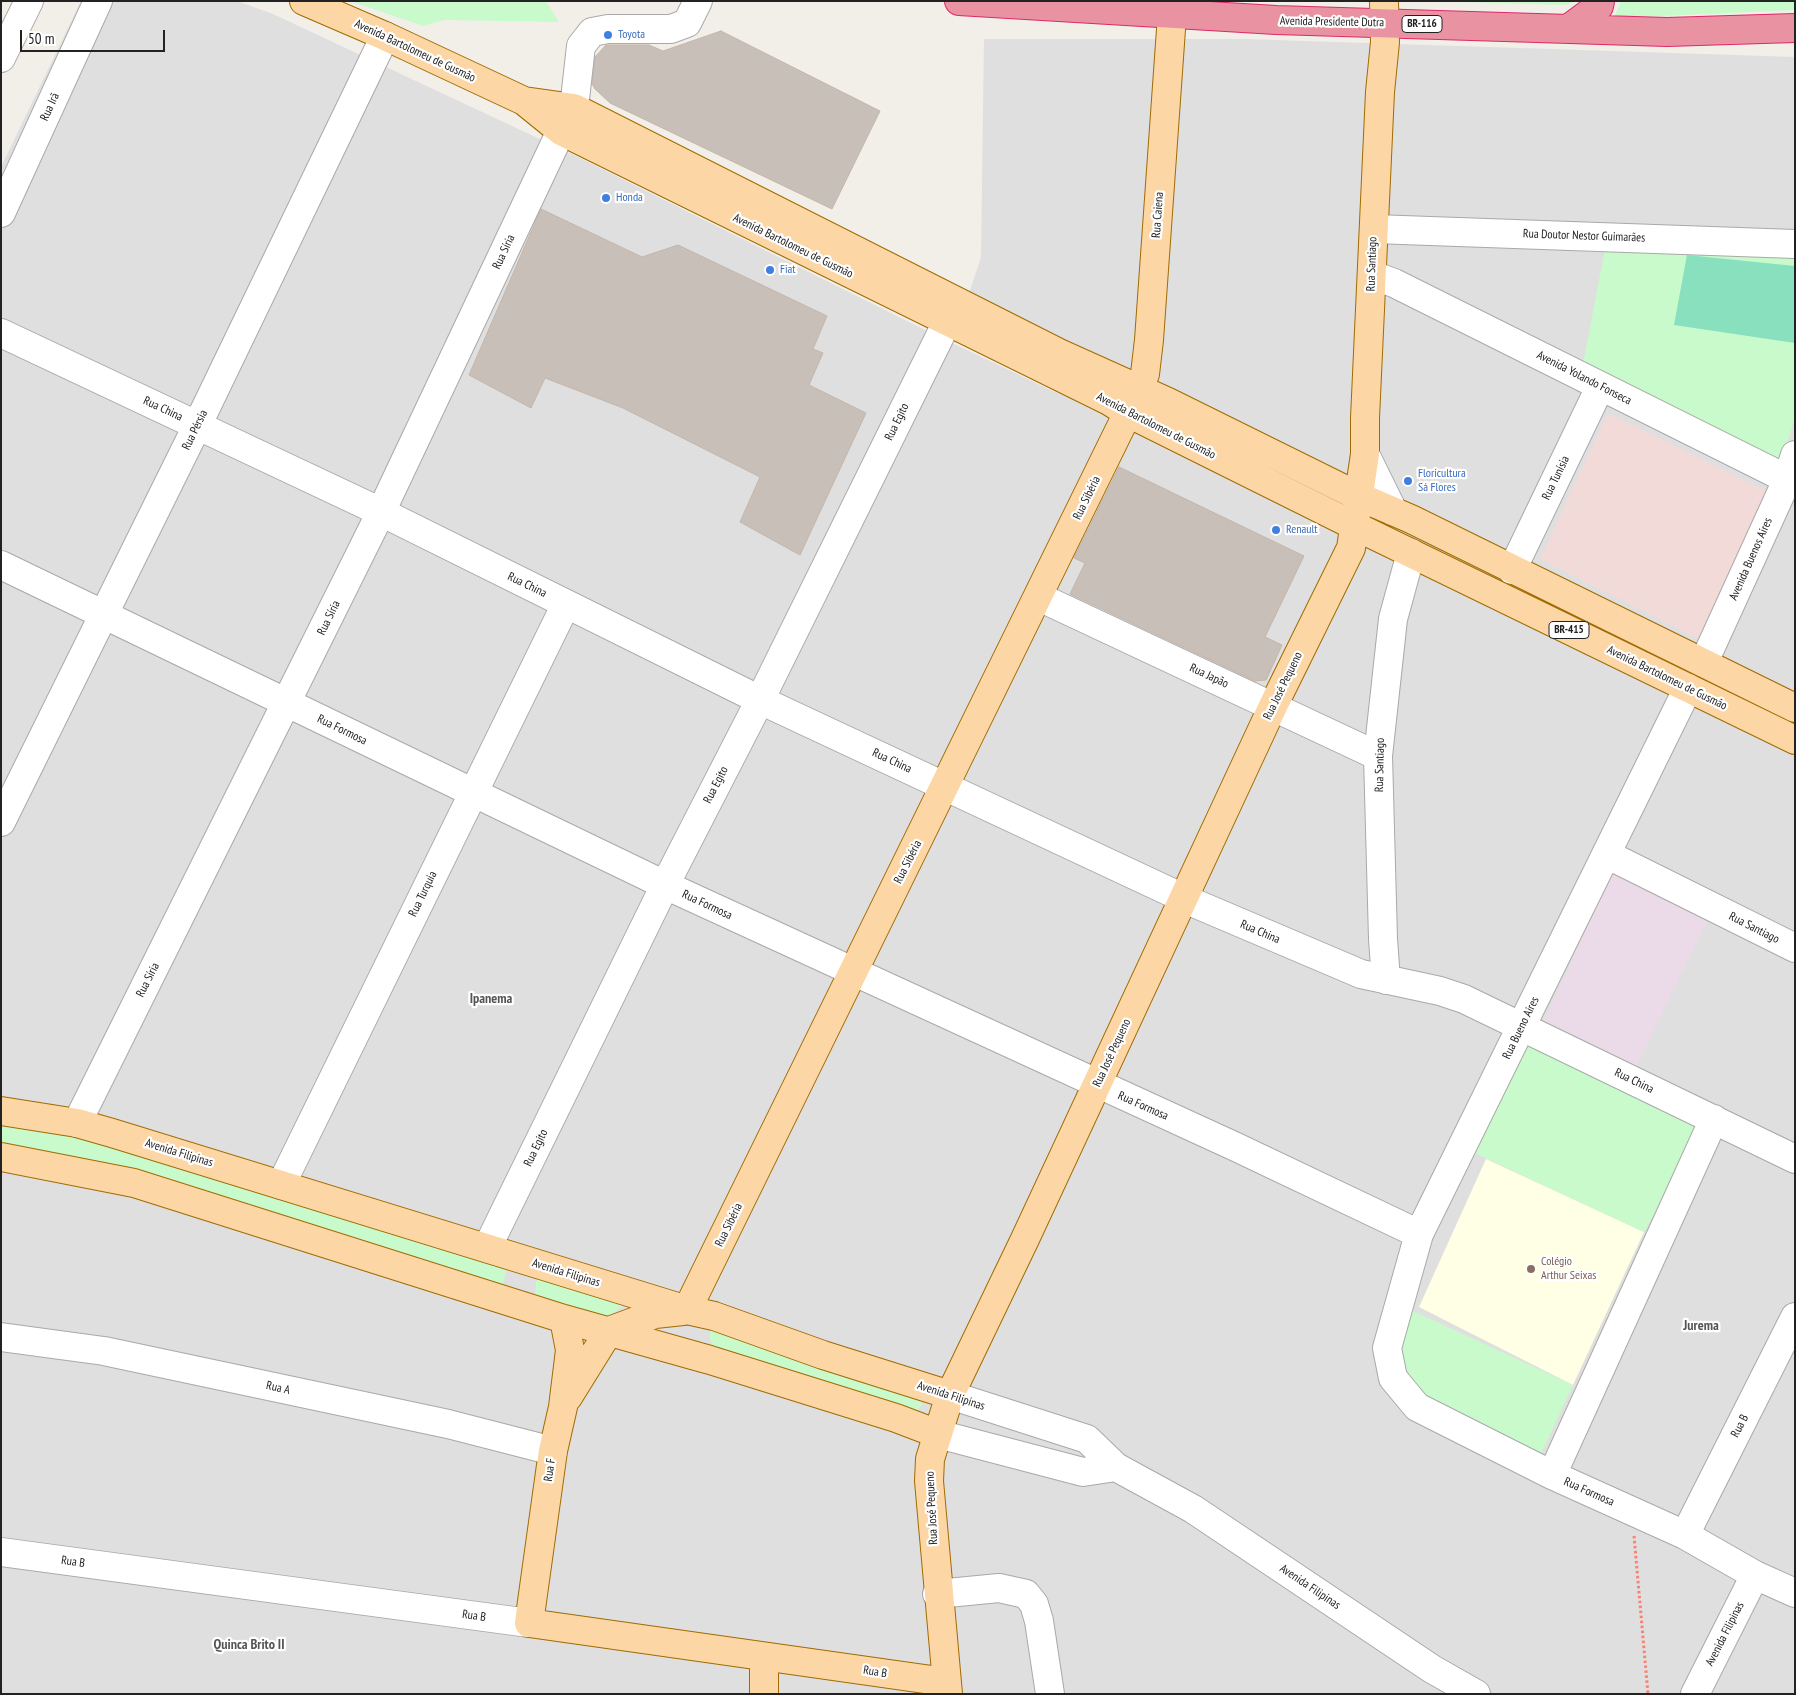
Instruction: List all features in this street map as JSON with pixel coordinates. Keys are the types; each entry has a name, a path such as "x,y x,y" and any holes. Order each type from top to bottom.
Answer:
{"highway":[{"name":"Avenida Presidente Dutra","path":"959,1 1172,8 1276,20 1384,12 1568,29 1667,32 1795,28"},
{"path":"1221,1 1240,14 1276,20"},
{"path":"1568,29 1599,6 1600,1"}],"main road":[{"name":"Avenida Bartolomeu de Gusmão","path":"304,1 385,36 567,120 1058,353 1134,402 1349,523 1795,740"},
{"name":"Rua Caiena","path":"1134,402 1145,374 1149,340 1172,8"},
{"name":"Rua Santiago","path":"1349,523 1360,497 1365,454 1384,12"},
{"name":"Avenida Bartolomeu de Gusmão","path":"567,120 947,322 1109,401 1134,402 1185,410 1795,708"},
{"name":"Rua Sibéria","path":"687,1310 1134,402"},
{"name":"Rua José Pequeno","path":"947,1688 937,1594 929,1481 930,1459 950,1395 1097,1085 1273,706 1351,548 1349,523"},
{"name":"Avenida Filipinas","path":"1,1111 77,1123 687,1310 714,1316 822,1355 950,1395"},
{"path":"1,1157 134,1183 564,1319 710,1360 896,1418 938,1434"},
{"path":"500,1298 516,1284 518,1267 513,1257"},
{"path":"534,1308 531,1300 532,1281 537,1272 546,1267"},
{"path":"563,1407 609,1332 655,1314 687,1310 710,1360"},
{"name":"Rua F","path":"529,1623 553,1451 563,1407 570,1350 564,1319"},
{"name":"Rua B","path":"529,1623 764,1657 947,1688"},
{"path":"764,1657 764,1694"}],"street":[{"path":"1,58 29,1"},
{"name":"Rua Irã","path":"1,213 98,1"},
{"name":"Rua Síria","path":"77,1123 381,512 567,120 581,46 592,32 617,29 671,29 687,23 698,1"},
{"name":"Rua Pérsia","path":"1,822 197,426 385,36"},
{"name":"Rua Doutor Nestor Guimarães","path":"1374,229 1795,244"},
{"name":"Avenida Yolando Fonseca","path":"1372,275 1394,283 1600,386 1792,473"},
{"name":"Rua Egito","path":"487,1248 665,885 760,700 947,322"},
{"name":"Rua China","path":"1,333 381,512 760,700 1184,898 1361,974 1440,991 1464,999 1795,1159"},
{"name":"Rua Tunísia","path":"1512,570 1600,386"},
{"path":"1365,454 1393,511"},
{"name":"Avenida Buenos Aires","path":"1704,662 1792,473"},
{"name":"Rua Santiago","path":"1386,980 1378,756 1394,618 1411,553"},
{"name":"Rua Formosa","path":"1,565 665,885 1097,1085 1236,1147 1419,1234"},
{"name":"Rua Japão","path":"1039,597 1378,756"},
{"name":"Rua Turquia","path":"281,1185 566,604"},
{"name":"Rua Bueno Aires","path":"1393,1378 1387,1348 1419,1234 1688,688"},
{"name":"Rua Santiago","path":"1606,854 1795,948"},
{"path":"1552,1475 1714,1119"},
{"name":"Rua B","path":"1685,1535 1795,1317"},
{"name":"Rua A","path":"1,1337 104,1351 448,1424 553,1451"},
{"name":"Rua Formosa","path":"1393,1378 1417,1407 1552,1475 1685,1535 1755,1574 1795,1593"},
{"name":"Avenida Filipinas","path":"950,1395 1087,1439 1116,1467 1193,1509 1432,1669 1476,1694"},
{"path":"938,1434 1083,1472 1116,1467"},
{"name":"Rua B","path":"1,1552 529,1623"},
{"name":"Avenida Filipinas","path":"1695,1694 1755,1574"},
{"path":"937,1594 999,1588 1026,1594 1034,1604 1039,1621 1050,1694"}],"path":[{"path":"1632,1511 1648,1694"}],"shaded area":[{"path":"81,1 237,1 273,14 576,156 917,326 1061,395 956,333 981,257 984,39 1244,39 1795,57 1795,1694 1,1694 1,167"},
{"path":"1608,413 1768,492 1699,639 1540,559"},
{"path":"1612,873 1708,920 1636,1067 1544,1021"},
{"name":"Colégio Arthur Seixas","path":"1486,1159 1644,1232 1573,1385 1419,1307"}],"green space":[{"path":"350,1 546,1 559,22 444,20 423,26"},
{"path":"1424,1 1578,1 1565,5"},
{"path":"1621,1 1795,1 1795,10 1614,18"},
{"path":"1605,249 1795,253 1795,417 1781,464 1583,364"},
{"path":"1687,255 1795,266 1795,343 1674,325"},
{"path":"1530,1042 1702,1127 1644,1232 1468,1150"},
{"path":"1,1119 60,1127 503,1262 506,1272 503,1283 496,1290 71,1157 1,1149"},
{"path":"542,1275 629,1302 601,1321 535,1298 536,1281"},
{"path":"1409,1309 1573,1385 1541,1454 1426,1401 1399,1355"},
{"path":"709,1326 919,1397 922,1405 917,1411 911,1412 716,1353 710,1340"}],"building":[{"path":"721,31 880,111 832,209 610,103 592,84 595,57 606,45 649,45 663,51"},
{"path":"541,209 642,257 678,245 827,316 813,349 823,353 809,385 866,413 800,555 740,522 760,477 623,408 545,378 531,408 469,375"},
{"path":"1119,467 1304,556 1265,637 1282,645 1266,680 1255,681 1070,594 1085,563 1074,558"}],"place":[{"name":"Toyota","path":"608,35"},
{"name":"Honda","path":"606,198"},
{"name":"Fiat","path":"770,270"},
{"name":"Floricultura Sá Flores","path":"1408,481"},
{"name":"Renault","path":"1276,530"},
{"name":"Colégio Arthur Seixas","path":"1531,1269"}],"district":[{"name":"Ipanema","path":"491,999"},
{"name":"Jurema","path":"1701,1326"},
{"name":"Quinca Brito II","path":"249,1645"}]}
